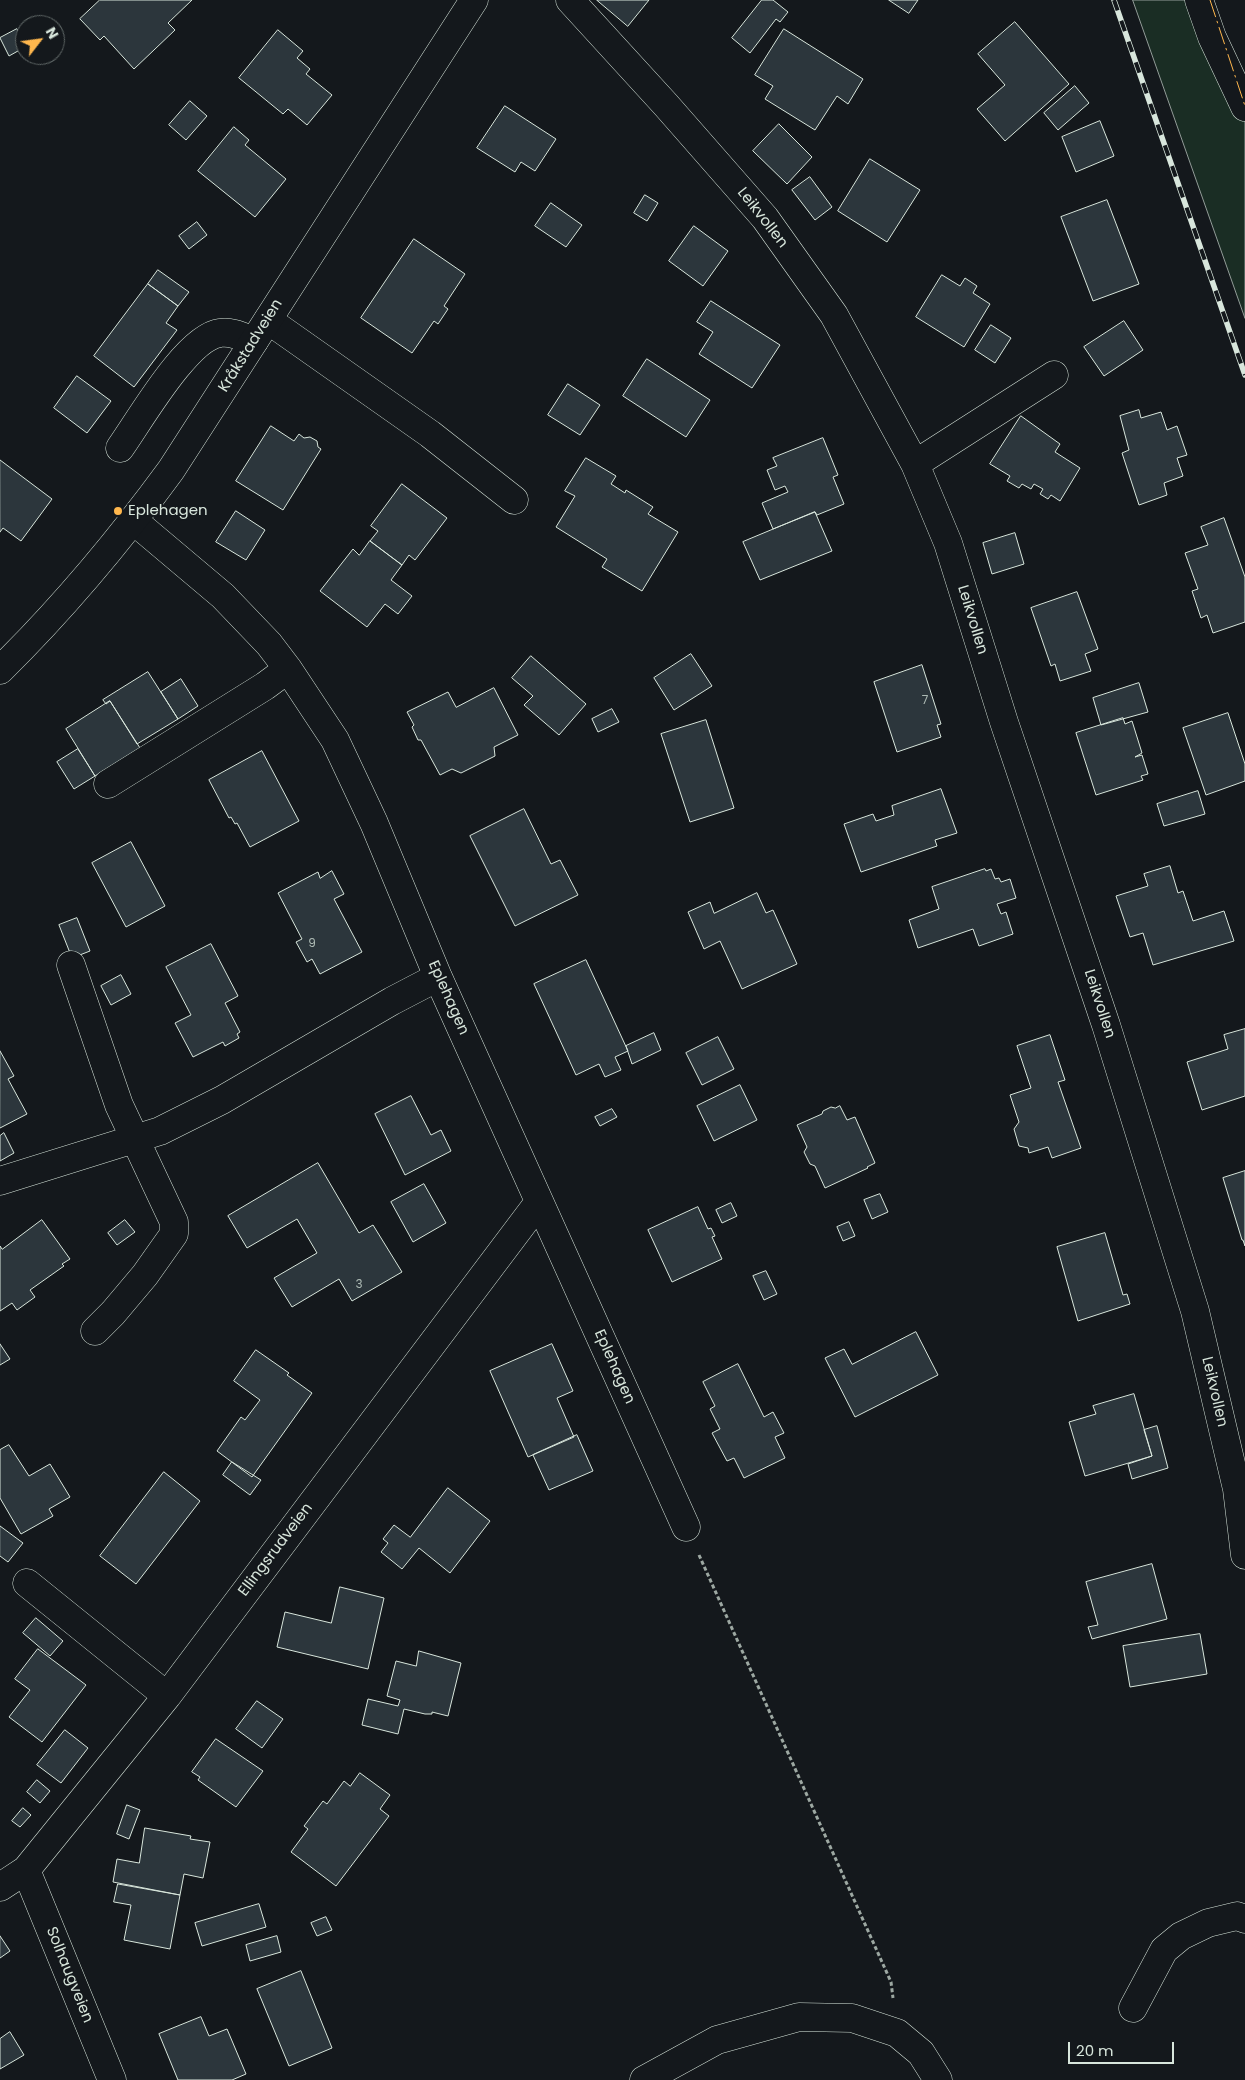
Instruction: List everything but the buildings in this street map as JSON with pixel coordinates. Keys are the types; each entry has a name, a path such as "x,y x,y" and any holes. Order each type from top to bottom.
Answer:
{"street":[{"name":"Kråkstadveien","path":"0,670 70,597 134,521 192,438 474,0"},
{"name":"Leikvollen","path":"570,0 666,105 765,218 834,315 915,464 948,542 1004,722 1106,1025 1192,1301 1237,1488 1245,1555"},
{"path":"1199,0 1212,37 1245,107"},
{"path":"120,448 182,358 195,345 219,333 261,331 430,434 514,500"},
{"path":"915,464 1054,375"},
{"name":"Eplehagen","path":"134,521 223,596 269,644 335,740 356,780 438,977 686,1527"},
{"path":"108,784 258,690 288,669"},
{"path":"72,964 120,1105 172,1216 174,1234 145,1275 113,1314 95,1331"},
{"path":"0,1181 61,1160 136,1140 191,1117 438,977"},
{"name":"Ellingsrudveien","path":"0,1887 26,1870 167,1696 540,1202"},
{"path":"27,1583 167,1696"},
{"name":"Solhaugveien","path":"26,1870 112,2080"},
{"path":"1133,2008 1164,1950 1181,1936 1208,1923 1237,1916 1245,1919"},
{"path":"644,2080 717,2040 800,2017 852,2018 898,2034 921,2053 938,2080"}],"path":[{"path":"686,1527 891,1982 898,2034"}],"green space":[{"path":"1133,0 1199,0 1245,107 1245,318"}],"railway":[{"path":"1114,0 1245,375"}],"power":[{"path":"1210,0 1245,106"}],"place":[{"name":"Eplehagen","path":"118,511"}]}
